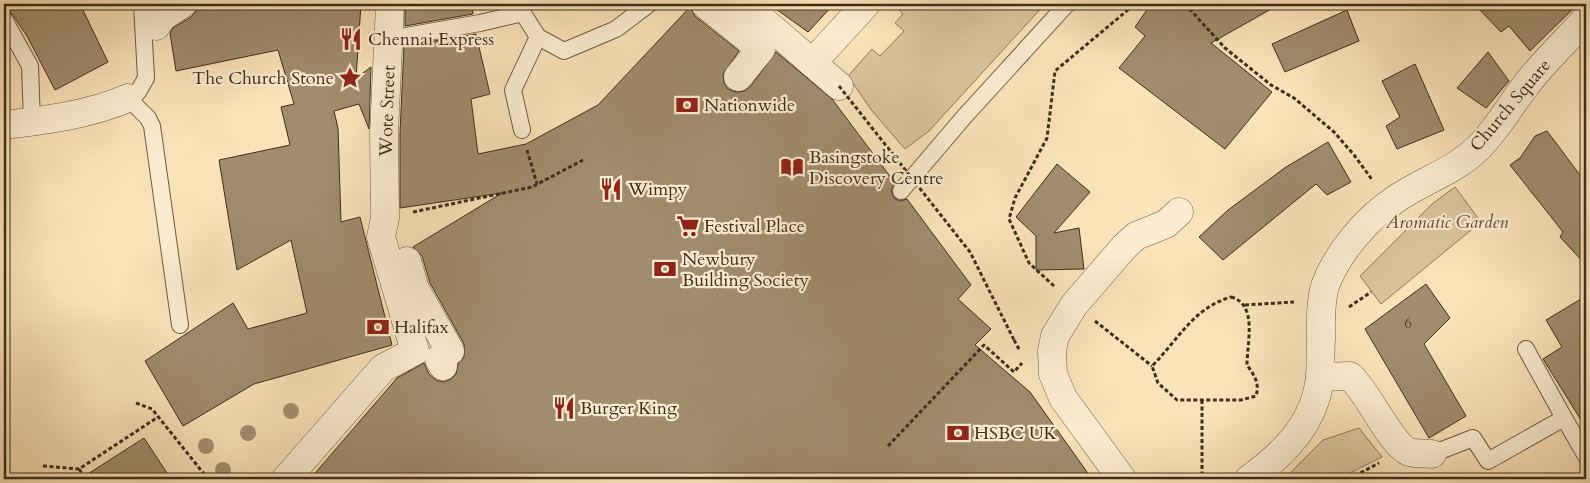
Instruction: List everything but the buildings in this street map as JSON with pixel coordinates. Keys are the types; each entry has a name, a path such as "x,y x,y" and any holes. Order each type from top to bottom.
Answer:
{"street":[{"path":"151,12 162,17 182,4"},
{"name":"Wote Street","path":"286,479 384,368 415,351 381,238 385,218 384,133 390,4"},
{"path":"705,4 761,49 738,78"},
{"path":"744,4 838,86"},
{"path":"802,55 866,4"},
{"name":"Church Square","path":"1249,479 1278,457 1307,423 1314,406 1320,377 1321,310 1325,286 1352,242 1372,219 1395,199 1437,178 1478,148 1497,127 1524,88 1586,19"},
{"path":"4,125 32,122 109,107 128,98"},
{"path":"1122,479 1063,398 1053,374 1052,351 1055,336 1074,305 1125,246 1136,236 1166,224 1179,212"},
{"path":"385,218 401,238 415,289 450,351 439,359 443,366"},
{"path":"1320,377 1350,376 1361,385 1399,446 1410,452 1432,454"}],"lane":[{"path":"406,36 480,23 520,8 538,37 564,51 616,29 649,4"},
{"path":"901,191 964,117 1068,4"},
{"path":"151,12 146,78 138,92 128,98 148,118 152,126 180,325"},
{"path":"4,20 30,66 32,122"},
{"path":"522,130 513,90 538,37"},
{"path":"1526,349 1586,456"},
{"path":"1432,454 1473,438 1488,461 1564,418"}],"path":[{"path":"1058,290 1029,263 1009,219 1013,205 1047,138 1055,72 1135,4"},
{"path":"1184,4 1225,48 1271,85 1294,98 1334,132 1376,184"},
{"path":"838,86 970,252 1020,351"},
{"path":"522,130 536,184"},
{"path":"385,218 536,184 583,160"},
{"path":"1093,319 1152,366 1158,383 1177,400 1241,400 1256,396 1258,388 1255,375 1247,365 1250,334 1245,305 1231,296 1214,302 1198,313 1152,366"},
{"path":"1245,305 1286,301 1303,304"},
{"path":"888,446 984,345 1014,372 1022,363"},
{"path":"1202,400 1202,479"},
{"path":"136,404 152,409 208,479"},
{"path":"43,466 79,469 158,417"},
{"path":"79,469 86,479"}],"green space":[{"path":"899,4 1045,4 929,131 905,149 872,111 848,76 872,49 880,56 904,31 895,23 903,14 896,7"},
{"name":"Aromatic Garden","path":"1455,187 1481,222 1381,304 1360,276 1432,204"},
{"path":"1359,428 1382,457 1338,479 1284,479 1323,440"}],"place":[{"name":"Chennai Express","path":"351,39"},
{"name":"The Church Stone","path":"350,78"},
{"name":"Nationwide","path":"687,105"},
{"name":"Basingstoke Discovery Centre","path":"792,167"},
{"name":"Wimpy","path":"611,189"},
{"name":"Festival Place","path":"688,226"},
{"name":"Newbury Building Society","path":"665,269"},
{"name":"Halifax","path":"378,327"},
{"name":"Burger King","path":"564,408"},
{"name":"HSBC UK","path":"958,433"}]}
